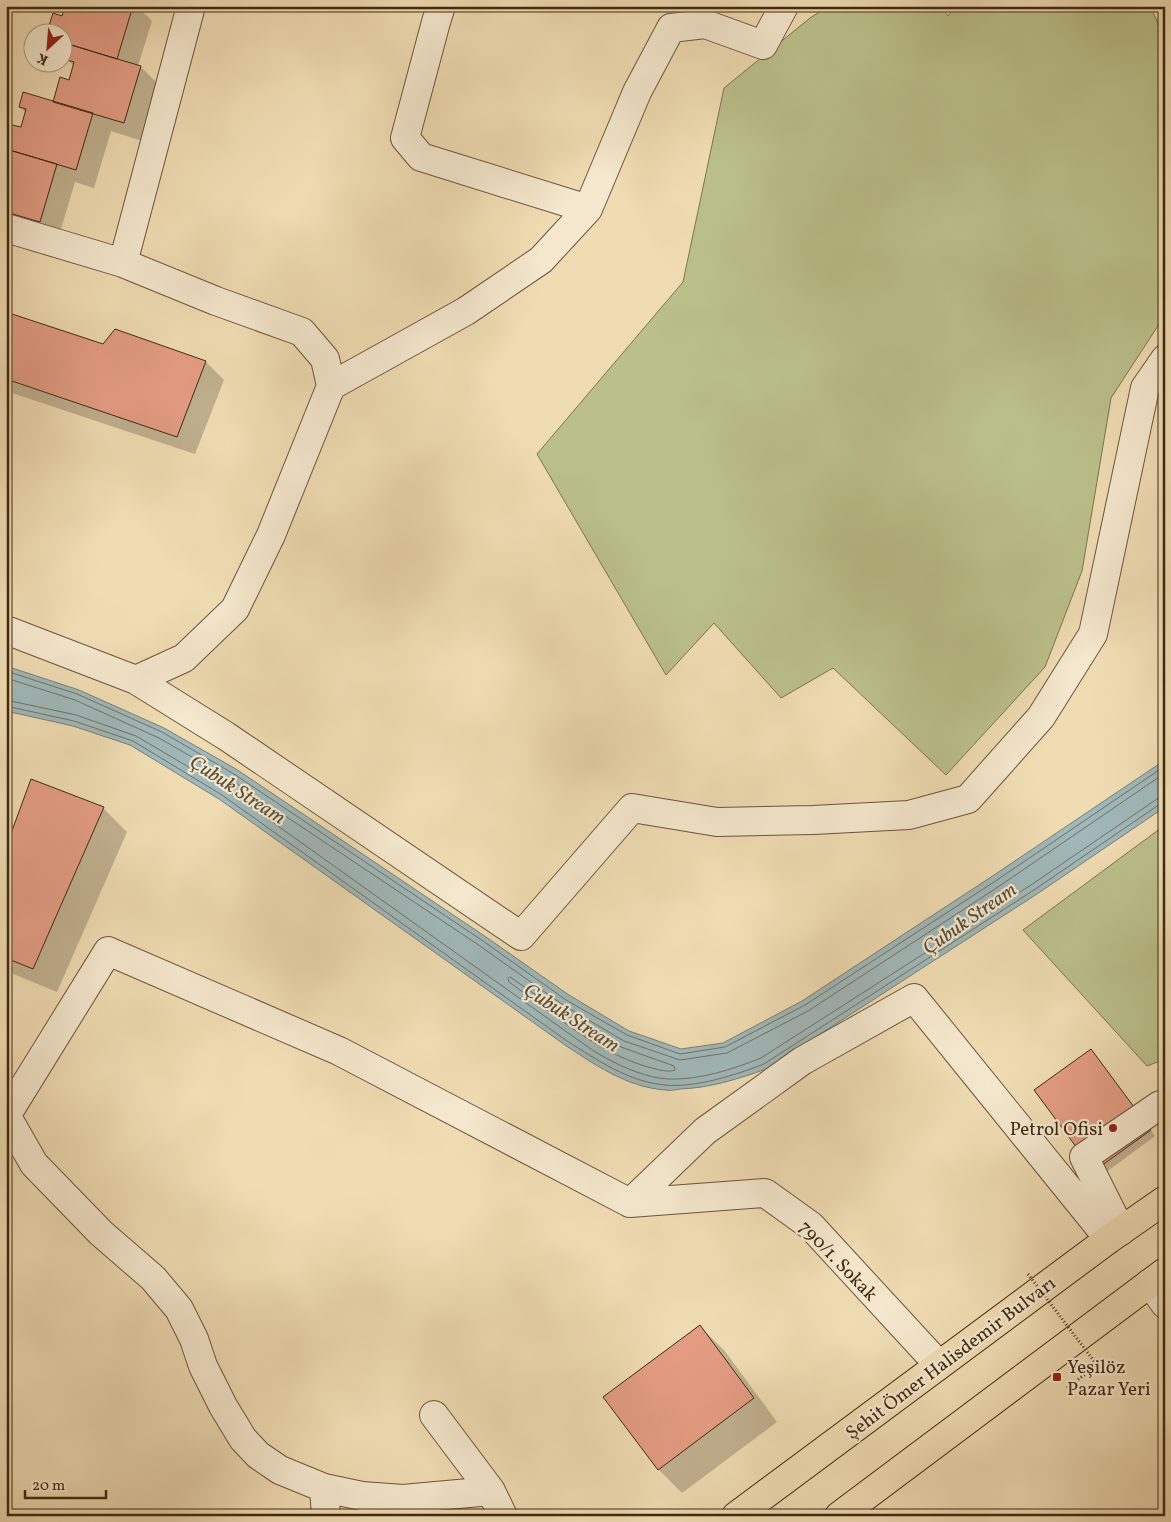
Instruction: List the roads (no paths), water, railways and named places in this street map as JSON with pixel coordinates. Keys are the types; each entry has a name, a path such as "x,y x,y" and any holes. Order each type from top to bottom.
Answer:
{"highway":[{"name":"Şehit Ömer Halisdemir Bulvarı","path":"736,1516 1165,1200"},
{"path":"839,1516 1160,1286"}],"street":[{"path":"122,263 191,6"},
{"path":"441,6 405,138 421,158 588,209"},
{"path":"331,386 466,311 541,260 588,209 669,17 705,24 763,44 784,6"},
{"path":"6,228 122,263 216,301 302,332 325,359 331,386 271,535 235,609 184,658 136,680"},
{"path":"6,630 136,680 226,736 521,936 632,808 717,822 813,820 909,815 968,799 1042,717 1093,634 1145,388 1165,359"},
{"path":"491,1491 403,1499 362,1496 324,1488 280,1470 258,1455 243,1439 223,1406 203,1366 194,1340 179,1309 153,1278 101,1233 34,1164 6,1116 108,951 338,1051 630,1203 713,1125 802,1061 914,998 1115,1235"},
{"path":"1115,1235 1084,1157 1160,1105 1165,1107"},
{"name":"790/1. Sokak","path":"630,1203 765,1193 811,1226 939,1365"},
{"path":"434,1414 491,1491 503,1516"},
{"path":"324,1488 326,1516"}],"water":[{"name":"Çubuk Stream","path":"6,666 79,690 164,728 236,769 569,995 629,1031 681,1049 723,1043 802,1001 1165,760 1165,807 1037,894 766,1069 713,1085 667,1090 638,1085 612,1074 588,1060 219,799 130,745 73,726 6,711"}],"place":[{"name":"Petrol Ofisi","path":"1113,1128"},
{"name":"Yeşilöz Pazar Yeri","path":"1057,1377"}]}
